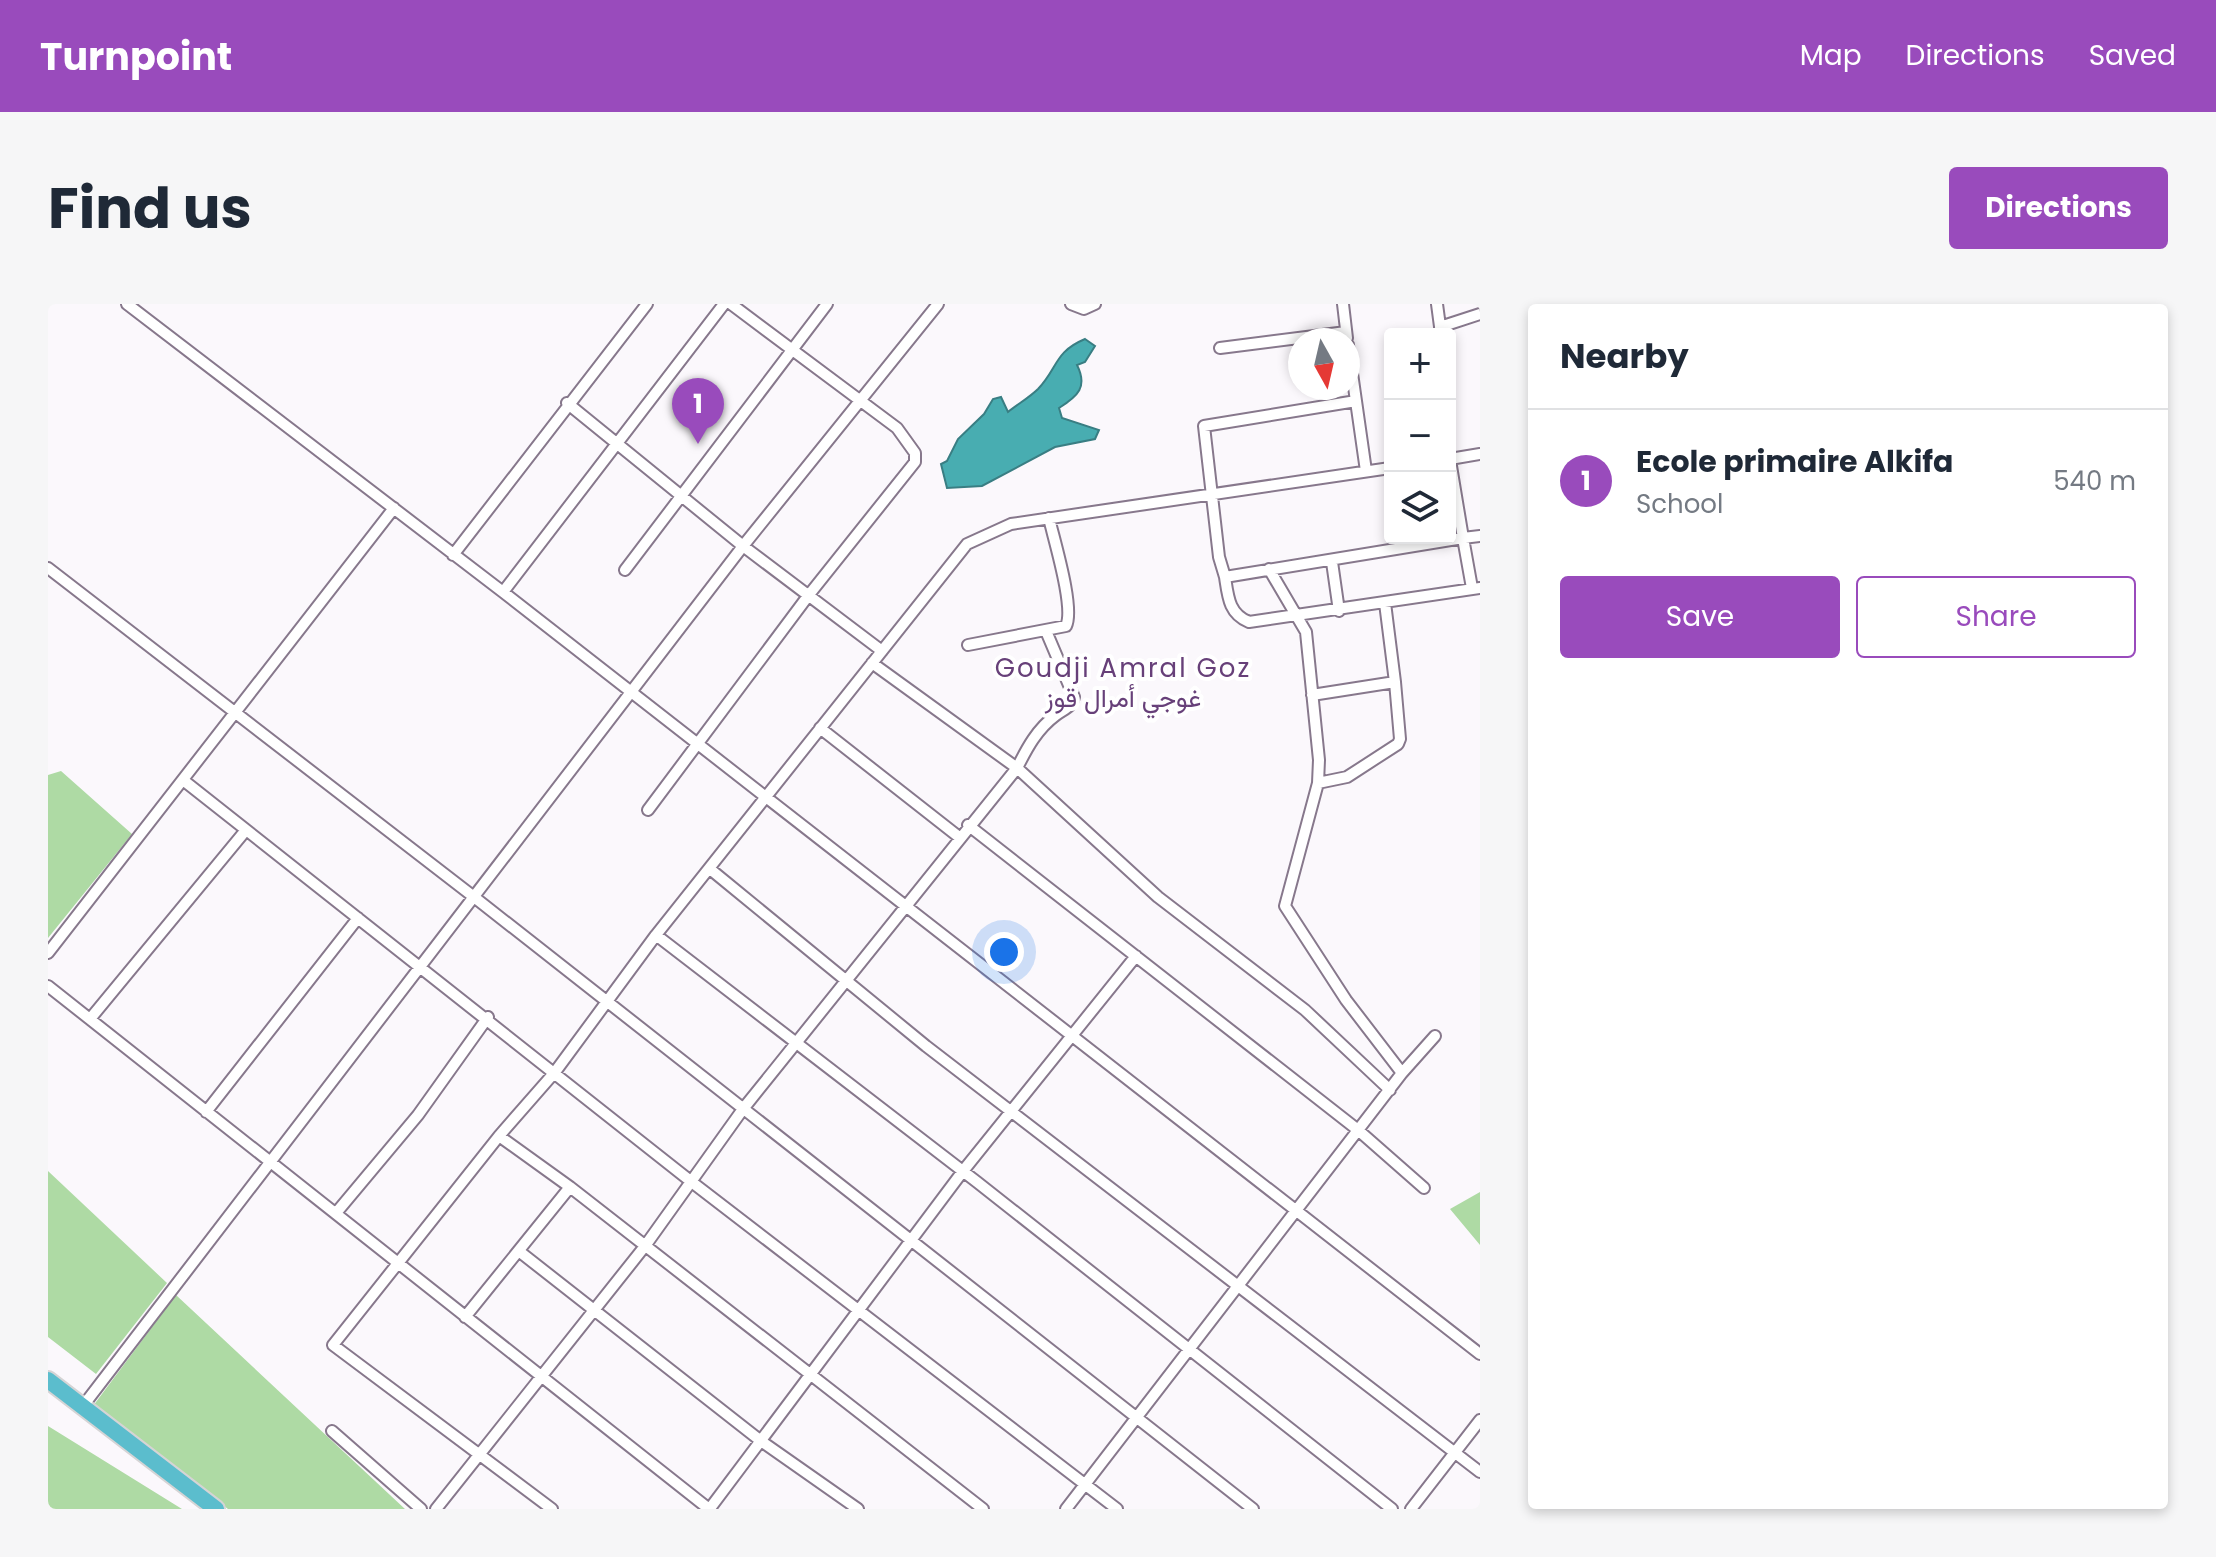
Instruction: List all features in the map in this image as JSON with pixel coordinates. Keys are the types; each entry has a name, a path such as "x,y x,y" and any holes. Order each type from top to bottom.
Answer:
{"highway":[{"path":"48,1380 209,1507"}],"street":[{"path":"127,304 503,592 1480,1354"},
{"path":"453,555 567,403 647,304"},
{"path":"503,592 724,304"},
{"path":"648,810 808,596 915,462 915,453 897,428 731,304"},
{"path":"625,570 827,304"},
{"path":"83,1406 743,546 938,304"},
{"path":"1071,304 1084,309 1095,304"},
{"path":"1343,304 1346,328"},
{"path":"1437,304 1441,328"},
{"path":"1446,328 1480,314"},
{"path":"1220,348 1288,343"},
{"path":"1366,471 1356,401 1204,426 1225,577 1231,607 1238,618 1249,622 1298,617 1476,588 1463,538 1452,472"},
{"path":"567,403 743,546 882,651"},
{"path":"1456,458 1480,454"},
{"path":"552,1509 333,1345 499,1136 555,1072 656,935 967,544 1011,524 1384,469"},
{"path":"48,953 394,508"},
{"path":"968,645 1061,629 1069,621 1049,518"},
{"path":"1225,577 1480,536"},
{"path":"1332,562 1339,611"},
{"path":"48,568 474,897 1253,1509"},
{"path":"1269,569 1306,632 1318,783 1285,906 1346,1000 1402,1073"},
{"path":"1318,783 1347,777 1398,744 1395,682 1385,603"},
{"path":"436,1509 540,1373 645,1246 743,1109 968,825 1017,768 1030,742 1044,725 1072,704 1074,697 1046,631"},
{"path":"872,663 1017,768 1158,897 1305,1010 1390,1090"},
{"path":"1312,695 1395,682"},
{"path":"820,728 959,837"},
{"path":"183,780 488,1017 693,1183 1117,1509"},
{"path":"968,825 1358,1130 1424,1188"},
{"path":"90,1019 246,830"},
{"path":"710,869 1011,1110 1480,1472"},
{"path":"206,1112 358,918"},
{"path":"656,935 963,1171 1392,1509"},
{"path":"48,986 710,1508 963,1171 1136,956"},
{"path":"336,1213 418,1115 488,1017"},
{"path":"1066,1509 1238,1283 1402,1073 1435,1036"},
{"path":"499,1136 570,1187 983,1509"},
{"path":"465,1317 570,1187"},
{"path":"520,1252 761,1441 858,1509"},
{"path":"1411,1509 1480,1420"},
{"path":"332,1431 421,1509"}],"green space":[{"path":"61,771 132,834 48,938 48,775"},
{"path":"48,1171 167,1283 96,1374 48,1337"},
{"path":"1480,1192 1480,1245 1450,1209"},
{"path":"176,1295 405,1509 228,1509 93,1406"},
{"path":"48,1426 182,1509 48,1509"}],"water":[{"path":"1085,339 1095,346 1085,362 1077,365 1081,385 1071,399 1059,408 1062,418 1099,430 1095,439 1055,447 982,486 947,488 941,464 947,461 958,439 984,414 993,399 1001,397 1008,412 1038,389 1067,349"}],"place":[{"name":"Ecole primaire Alkifa","path":"698,444"}],"district":[{"name":"Goudji Amral Goz غوجي أمرال قوز","path":"1123,683"}]}
